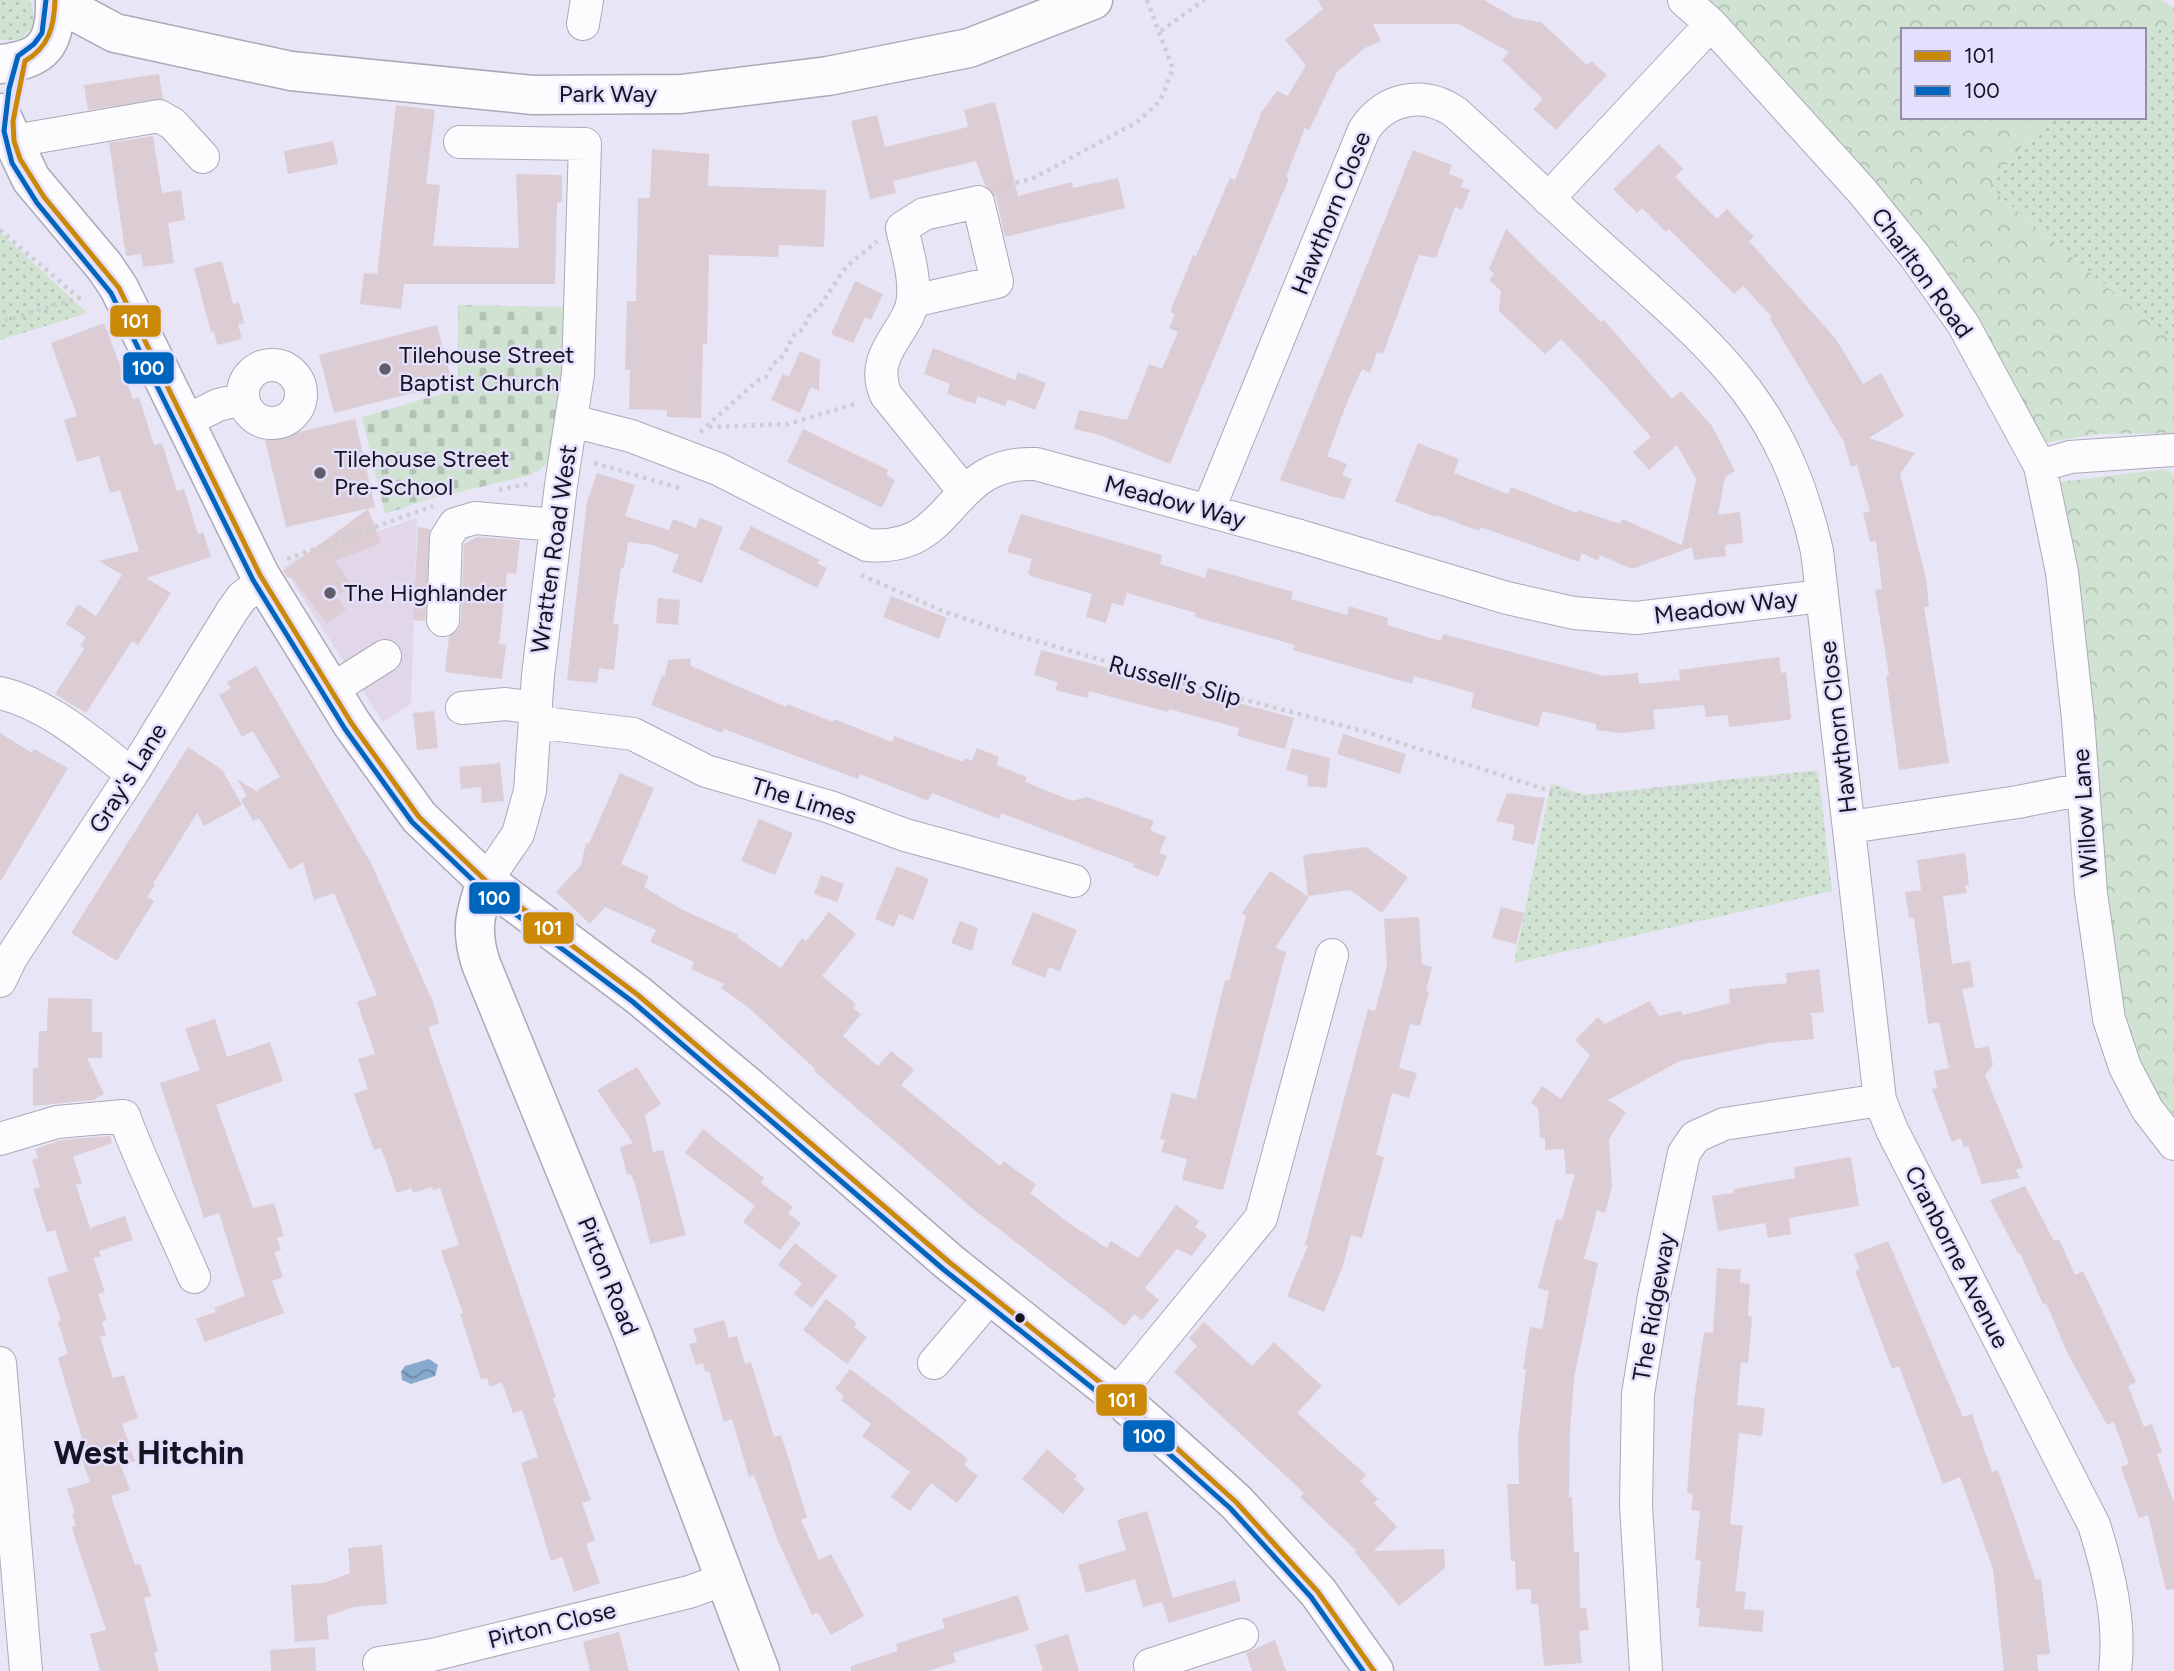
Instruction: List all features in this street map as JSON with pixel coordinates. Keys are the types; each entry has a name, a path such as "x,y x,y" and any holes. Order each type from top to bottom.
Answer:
{"main road":[{"name":"Park Way","path":"55,1 115,33 291,71 533,95 681,94 828,76 969,48 1093,0"},
{"path":"55,1 52,35 23,58 7,127 20,160 42,195 105,267 119,288 262,578 331,690 419,817 486,881 659,1013 990,1296 1116,1395 1236,1502 1318,1592 1374,1671"},
{"name":"Park Way","path":"23,58 115,33"},
{"name":"Pirton Road","path":"486,881 474,919 474,935 481,964 632,1333 723,1580 760,1671"}],"street":[{"name":"Charlton Road","path":"1684,0 1711,23 1862,191 1914,256 1963,324 2040,466"},
{"path":"1548,199 1711,23"},
{"name":"Hawthorn Close","path":"1208,511 1364,130 1377,113 1396,102 1409,100 1444,104 1689,325 1738,376 1761,408 1782,445 1809,516 1822,596 1850,827 2018,802 2083,789"},
{"path":"7,127 159,116 173,124 203,157"},
{"name":"Wratten Road West","path":"460,142 585,144 578,374 556,525 528,805 518,834 486,881"},
{"path":"926,298 911,222 978,202 996,282 926,298 882,364 881,384 886,395 963,490"},
{"path":"186,421 218,405 242,399"},
{"name":"Meadow Way","path":"572,421 631,436 718,469 867,545 893,545 917,538 943,517 963,490 983,475 998,469 1036,464 1507,598 1574,613 1636,618 1822,596"},
{"path":"2040,466 2070,457 2174,450"},
{"name":"Willow Lane","path":"2040,466 2062,572 2091,893 2109,1019 2125,1068 2147,1109 2174,1144"},
{"path":"443,620 446,538 455,524 475,518 556,525"},
{"name":"Gray's Lane","path":"0,981 11,958 132,774 232,611 262,578"},
{"path":"331,690 385,656"},
{"path":"0,693 30,703 82,736 132,774"},
{"name":"The Limes","path":"462,708 506,704 536,715 633,734 706,771 830,807 905,835 1074,881"},
{"name":"Cranborne Avenue","path":"1850,827 1880,1100 1892,1130 2094,1525 2111,1588 2117,1654 2115,1671"},
{"path":"1116,1395 1261,1218 1332,956"},
{"name":"The Ridgeway","path":"1646,1671 1636,1505 1638,1394 1654,1296 1684,1153 1695,1137 1724,1124 1880,1100"},
{"path":"0,1139 57,1122 124,1116 142,1165 161,1200 194,1277"},
{"path":"934,1363 990,1296"},
{"path":"0,1363 26,1671"},
{"name":"Pirton Close","path":"379,1663 444,1652 688,1592 723,1580"},
{"path":"1151,1668 1242,1635"}],"path":[{"path":"978,202 990,188 1032,179 1137,122 1160,102 1173,69 1161,31 1147,0"},
{"path":"1161,31 1204,0"},
{"path":"669,451 708,427 757,381 766,377 773,364 784,355 793,336 803,329 811,312 818,309 846,267 867,246 911,222"},
{"path":"0,230 79,298 0,322"},
{"path":"708,427 788,424 886,395"},
{"path":"495,491 531,483 563,470 687,490"},
{"path":"262,578 288,559 435,505"},
{"name":"Russell's Slip","path":"857,573 945,612 999,630 1163,678 1363,731 1574,796 1615,796 1809,775"}],"shaded area":[{"path":"417,518 411,704 383,722 283,567 297,559"}],"green space":[{"path":"0,0 30,0 35,18 33,27 19,40 0,40"},
{"path":"1699,0 2162,0 2174,8 2174,23 2146,33 2146,28 1901,28 1901,119 2044,119 1989,187 2174,343 2174,433 2097,434 2038,444 1974,317"},
{"path":"2174,23 2174,343 1989,187 2044,119 2146,119 2146,33"},
{"path":"0,232 87,313 0,340"},
{"path":"458,305 571,307 552,457 540,470 527,476 429,499 385,514 362,417 458,389"},
{"path":"2166,469 2174,475 2174,1119 2153,1090 2138,1055 2117,977 2060,482"},
{"path":"1818,770 1832,891 1514,963 1551,784 1585,795"}],"water":[{"path":"429,1359 438,1365 435,1376 411,1384 402,1380 401,1372 405,1366"}],"building":[{"path":"1318,0 1484,0 1515,18 1541,22 1587,65 1591,61 1607,75 1556,130 1533,109 1543,99 1502,60 1509,52 1459,24 1373,24 1381,41 1365,48 1337,72 1309,130 1305,128 1286,177 1289,178 1170,464 1100,435 1074,429 1079,410 1127,420 1149,364 1162,369 1178,332 1169,328 1175,314 1170,312 1193,255 1196,256 1230,178 1235,180 1261,113 1277,91 1288,96 1306,65 1285,40 1323,9"},
{"path":"159,74 163,99 88,110 84,85"},
{"path":"995,102 1018,196 1072,182 1073,188 1118,178 1125,208 1005,237 996,197 985,185 976,161 893,181 896,193 870,199 851,121 877,115 885,147 968,127 964,110"},
{"path":"396,105 435,110 426,184 440,185 433,246 519,248 516,174 562,175 562,202 557,202 555,284 404,284 401,309 360,304 364,273 377,274"},
{"path":"153,136 162,193 181,190 185,220 168,223 174,263 143,267 141,254 126,256 109,143"},
{"path":"333,141 338,164 288,174 284,151"},
{"path":"1659,144 1683,169 1675,177 1717,219 1727,209 1754,237 1749,241 1836,339 1863,384 1881,373 1904,416 1869,438 1915,453 1900,474 1926,579 1929,606 1924,607 1949,763 1899,770 1886,676 1889,675 1875,590 1882,589 1876,541 1870,542 1863,513 1870,511 1857,465 1851,467 1844,442 1770,319 1772,317 1743,286 1734,294 1669,229 1666,232 1642,208 1637,213 1613,189"},
{"path":"652,149 709,154 708,186 826,190 824,247 779,245 778,257 709,255 707,344 703,343 701,418 667,417 667,410 629,409 630,370 625,370 627,301 636,301 638,198 650,198"},
{"path":"1413,150 1452,165 1449,174 1464,180 1461,187 1470,190 1462,210 1455,207 1436,258 1419,255 1383,354 1377,352 1370,373 1362,369 1348,400 1327,456 1347,464 1342,475 1352,479 1344,499 1333,497 1280,480"},
{"path":"1506,229 1601,322 1604,320 1672,399 1681,391 1712,426 1735,471 1725,477 1718,515 1740,512 1743,543 1725,545 1726,556 1694,560 1692,547 1632,569 1600,555 1598,561 1582,553 1579,562 1481,527 1479,531 1395,501 1418,443 1459,459 1454,473 1508,494 1511,487 1577,513 1578,510 1620,524 1622,519 1682,545 1696,479 1677,445 1649,470 1633,452 1651,437 1603,383 1561,339 1545,354 1499,311 1501,291 1489,280 1494,274 1489,269"},
{"path":"222,261 233,304 239,302 244,323 238,324 242,339 217,345 194,268"},
{"path":"855,281 883,294 871,320 865,317 853,343 831,334"},
{"path":"104,323 133,399 139,397 154,445 162,443 177,491 184,489 198,534 203,532 211,557 146,578 171,593 138,645 132,641 86,713 55,694 84,649 80,646 86,637 66,624 78,604 96,616 122,575 99,561 139,551 120,490 110,493 99,456 77,462 64,420 77,416 51,343"},
{"name":"Tilehouse Street Baptist Church","path":"437,325 452,383 334,413 319,355"},
{"path":"933,348 1015,380 1018,372 1046,383 1035,410 1008,399 1005,406 978,396 975,404 947,394 950,384 924,374"},
{"path":"800,351 820,360 819,391 811,387 800,413 771,400 783,374 789,377"},
{"name":"Tilehouse Street Pre-School","path":"355,419 375,507 286,527 265,440"},
{"path":"803,429 888,470 886,475 895,480 882,508 787,462"},
{"path":"597,473 635,485 625,516 669,530 673,519 696,528 700,518 723,527 702,583 672,572 679,555 653,545 628,542 624,568 621,568 613,624 619,624 614,670 599,668 597,683 567,680 587,502"},
{"path":"368,509 381,543 335,561 352,585 336,596 346,610 327,624 292,577 288,578 283,571"},
{"path":"1021,514 1162,555 1160,564 1205,578 1208,568 1293,592 1291,599 1347,615 1349,606 1388,618 1387,625 1441,641 1443,634 1604,676 1638,673 1639,684 1680,680 1679,670 1779,657 1781,673 1786,672 1791,717 1789,720 1729,727 1728,715 1706,717 1704,705 1653,710 1655,729 1622,733 1596,730 1596,724 1543,711 1538,727 1471,708 1474,693 1414,676 1412,684 1293,650 1295,645 1195,617 1196,613 1127,593 1123,606 1112,603 1106,623 1086,617 1092,594 1031,576 1028,573 1032,559 1007,552"},
{"path":"751,526 820,560 817,563 827,568 817,588 739,549"},
{"path":"418,527 430,529 425,621 413,620"},
{"path":"477,537 520,540 516,574 507,573 499,644 506,645 502,679 445,672 449,637 458,630 461,621 464,544"},
{"path":"891,596 947,618 939,639 883,617"},
{"path":"658,598 680,600 678,625 656,623"},
{"path":"1041,650 1294,718 1285,749 1237,736 1239,728 1169,709 1168,712 1089,691 1087,698 1055,690 1058,682 1034,675"},
{"path":"690,658 691,666 786,707 787,704 833,722 834,719 892,742 894,736 963,762 965,758 972,761 977,748 999,757 996,765 1027,777 1025,782 1072,801 1087,797 1154,821 1150,830 1166,837 1159,853 1167,856 1158,877 1133,867 1134,864 1001,813 999,819 932,793 928,801 860,774 858,779 724,729 722,733 651,705 662,676 665,676 668,660"},
{"path":"256,666 372,865 433,1002 439,1023 428,1027 556,1397 553,1398 591,1500 582,1503 595,1540 586,1544 600,1583 574,1592 562,1557 551,1561 521,1463 538,1457 522,1410 513,1413 502,1382 490,1387 487,1378 481,1379 460,1314 463,1313 441,1251 459,1245 440,1188 433,1190 432,1187 413,1193 411,1188 397,1193 381,1148 374,1150 354,1094 368,1089 358,1059 375,1054 357,1002 377,995 334,893 314,900 303,862 290,870 259,818 253,821 241,800 247,796 237,779 259,793 257,790 280,777 253,731 242,737 219,695 231,688 227,682"},
{"path":"434,711 438,748 417,750 413,713"},
{"path":"0,733 32,753 34,749 68,768 0,882"},
{"path":"1343,734 1406,754 1400,774 1337,754"},
{"path":"188,747 222,770 242,805 204,826 197,813 153,884 155,885 147,897 154,901 117,961 71,933"},
{"path":"1292,748 1330,758 1327,788 1307,786 1308,776 1286,770"},
{"path":"500,763 504,801 482,803 481,787 461,789 459,767"},
{"path":"620,773 654,788 621,864 649,876 644,887 681,909 738,935 737,937 781,968 802,938 806,941 829,912 856,934 822,976 856,1004 853,1008 861,1014 843,1036 878,1066 891,1051 914,1070 901,1085 1000,1166 1004,1161 1036,1185 1030,1193 1070,1224 1107,1248 1111,1241 1138,1258 1176,1205 1199,1221 1195,1227 1207,1235 1192,1256 1177,1249 1145,1288 1159,1300 1142,1320 1134,1314 1125,1326 974,1210 814,1071 815,1069 748,1007 721,988 724,984 691,969 694,962 650,942 656,930 605,907 590,924 556,892 581,865 586,843 589,844"},
{"path":"1507,793 1545,798 1534,845 1512,840 1515,825 1496,821"},
{"path":"759,819 793,833 775,875 741,861"},
{"path":"1366,847 1408,877 1382,913 1350,890 1308,896 1303,855"},
{"path":"1965,853 1969,885 1965,885 1967,893 1943,896 1952,964 1970,961 1974,987 1962,989 1975,1049 1989,1046 1993,1065 1985,1075 2023,1167 2016,1170 2020,1178 1982,1184 1968,1146 1964,1147 1961,1138 1952,1142 1932,1089 1937,1088 1934,1071 1949,1068 1939,1022 1928,1024 1914,918 1909,918 1905,892 1921,890 1917,860"},
{"path":"897,866 929,879 913,920 899,914 894,927 875,919"},
{"path":"1270,871 1309,897 1275,948 1286,952 1223,1190 1182,1180 1187,1159 1161,1152 1165,1140 1160,1139 1172,1093 1196,1099 1225,980 1229,981 1246,916 1242,913"},
{"path":"821,875 844,884 837,902 814,894"},
{"path":"1501,907 1524,913 1516,944 1492,938"},
{"path":"1033,912 1077,930 1060,971 1049,967 1045,978 1011,964"},
{"path":"1419,917 1422,964 1432,967 1426,991 1429,992 1420,1026 1410,1024 1399,1068 1417,1073 1409,1098 1392,1093 1376,1155 1384,1157 1362,1238 1351,1235 1343,1266 1324,1312 1287,1296 1308,1246 1305,1245 1368,1009 1375,1011 1387,966 1384,919"},
{"path":"960,921 978,928 972,951 951,943"},
{"path":"1819,969 1824,1012 1811,1013 1814,1039 1769,1043 1680,1061 1608,1100 1626,1112 1609,1139 1612,1187 1605,1213 1597,1210 1584,1259 1598,1263 1574,1378 1570,1430 1569,1497 1572,1497 1574,1552 1579,1552 1580,1608 1586,1608 1589,1630 1579,1631 1582,1663 1544,1666 1538,1604 1531,1604 1531,1589 1516,1590 1515,1561 1511,1561 1507,1484 1519,1484 1518,1437 1526,1369 1523,1369 1530,1327 1542,1329 1549,1291 1538,1288 1556,1219 1562,1220 1575,1174 1566,1174 1564,1149 1545,1150 1545,1138 1540,1138 1538,1108 1531,1103 1542,1086 1561,1099 1590,1055 1575,1040 1598,1017 1605,1024 1650,1001 1659,1016 1681,1011 1683,1015 1730,1003 1729,989 1787,983 1786,973"},
{"path":"48,998 92,999 92,1032 102,1032 102,1058 87,1058 104,1094 93,1100 33,1106 33,1068 38,1068 39,1031 47,1031"},
{"path":"215,1019 227,1057 270,1042 283,1081 216,1105 253,1208 274,1203 284,1236 277,1238 281,1250 274,1252 283,1277 272,1281 284,1313 205,1342 196,1319 216,1312 214,1308 245,1296 219,1213 204,1218 160,1083 200,1070 185,1029"},
{"path":"637,1067 661,1104 645,1115 653,1152 663,1150 686,1235 650,1244 635,1183 631,1174 627,1175 620,1147 633,1143 597,1090"},
{"path":"703,1129 764,1178 761,1183 793,1207 788,1213 801,1223 780,1250 743,1222 755,1206 685,1153"},
{"path":"110,1136 112,1143 73,1157 82,1183 76,1185 90,1228 125,1216 133,1240 99,1251 101,1256 93,1258 105,1292 98,1294 107,1320 102,1322 106,1335 100,1337 113,1378 124,1375 138,1418 122,1424 135,1461 121,1466 130,1490 111,1496 135,1565 140,1564 151,1596 144,1598 158,1652 154,1653 159,1671 100,1671 90,1634 106,1630 72,1527 76,1526 72,1514 75,1513 67,1489 90,1482 81,1457 87,1455 58,1358 68,1354 58,1322 61,1320 47,1278 68,1271 55,1230 47,1232 33,1189 40,1187 32,1160 38,1158 35,1149 61,1140"},
{"path":"1851,1157 1859,1206 1789,1218 1791,1234 1768,1238 1765,1223 1718,1231 1712,1196 1734,1193 1734,1189 1795,1178 1794,1167"},
{"path":"2025,1186 2054,1241 2059,1239 2075,1275 2083,1271 2136,1382 2128,1386 2144,1427 2152,1424 2162,1452 2157,1454 2174,1503 2174,1589 2166,1590 2148,1515 2139,1518 2121,1467 2129,1464 2114,1422 2107,1425 2068,1354 2020,1253 2018,1254 1990,1200"},
{"path":"1888,1241 1963,1417 1972,1414 1992,1472 1998,1470 2036,1580 2041,1579 2050,1654 2037,1655 2038,1671 2004,1671 1993,1569 1960,1477 1943,1484 1899,1366 1892,1369 1855,1271 1860,1269 1854,1254"},
{"path":"795,1243 837,1276 812,1308 794,1294 802,1283 778,1265"},
{"path":"1717,1268 1741,1270 1740,1283 1750,1284 1748,1316 1752,1317 1748,1363 1741,1362 1737,1405 1765,1408 1762,1436 1739,1433 1730,1524 1743,1526 1735,1591 1746,1592 1744,1609 1764,1611 1762,1632 1698,1626 1700,1608 1696,1608 1701,1561 1695,1560 1700,1511 1691,1510 1693,1494 1687,1493 1694,1401 1704,1332 1713,1333"},
{"path":"826,1299 857,1323 854,1327 867,1337 847,1364 803,1330"},
{"path":"724,1320 729,1338 737,1336 745,1364 751,1362 774,1437 781,1435 807,1517 801,1520 819,1560 831,1554 864,1616 831,1635 818,1612 812,1615 778,1541 754,1475 749,1477 732,1419 724,1422 709,1371 705,1372 703,1363 696,1365 689,1344 697,1342 693,1329"},
{"path":"1204,1322 1252,1366 1274,1342 1322,1386 1297,1413 1366,1475 1360,1481 1378,1499 1374,1503 1397,1527 1374,1551 1444,1549 1445,1568 1399,1606 1354,1551 1357,1551 1300,1497 1304,1493 1174,1372 1197,1346 1189,1338"},
{"path":"850,1369 968,1459 964,1465 978,1476 957,1503 931,1483 910,1511 891,1497 910,1472 862,1436 871,1424 841,1400 844,1396 835,1389"},
{"path":"1047,1449 1077,1476 1074,1479 1085,1489 1063,1514 1022,1479"},
{"path":"1147,1511 1173,1598 1235,1580 1241,1601 1169,1623 1162,1602 1143,1607 1135,1579 1086,1593 1078,1565 1126,1550 1117,1520"},
{"path":"382,1545 387,1604 354,1607 327,1616 329,1639 295,1642 291,1585 324,1583 350,1573 348,1548"},
{"path":"1018,1595 1029,1630 953,1653 956,1662 928,1671 851,1671 851,1666 898,1651 896,1644 945,1628 942,1619"},
{"path":"619,1632 629,1671 590,1671 583,1642"},
{"path":"1068,1634 1079,1671 1043,1671 1035,1645"},
{"path":"1275,1640 1286,1671 1252,1671 1246,1653"},
{"path":"315,1647 316,1671 271,1671 270,1650"}],"transit line":[{"name":"100","path":"46,0 42,33 34,44 18,56 9,89 4,131 12,163 37,203 111,293 253,580 345,729 412,822 481,888 633,1002 943,1269 1110,1402 1230,1508 1311,1597 1363,1671"},
{"name":"101","path":"55,0 49,35 40,49 25,61 13,121 14,141 20,159 44,197 119,288 260,575 352,724 419,817 486,881 638,995 949,1262 1116,1395 1173,1445 1236,1502 1318,1592 1374,1671"}],"place":[{"name":"Tilehouse Street Baptist Church","path":"385,369"},
{"name":"Tilehouse Street Pre-School","path":"320,473"},
{"name":"The Highlander","path":"330,593"}],"district":[{"name":"West Hitchin","path":"149,1453"}]}
